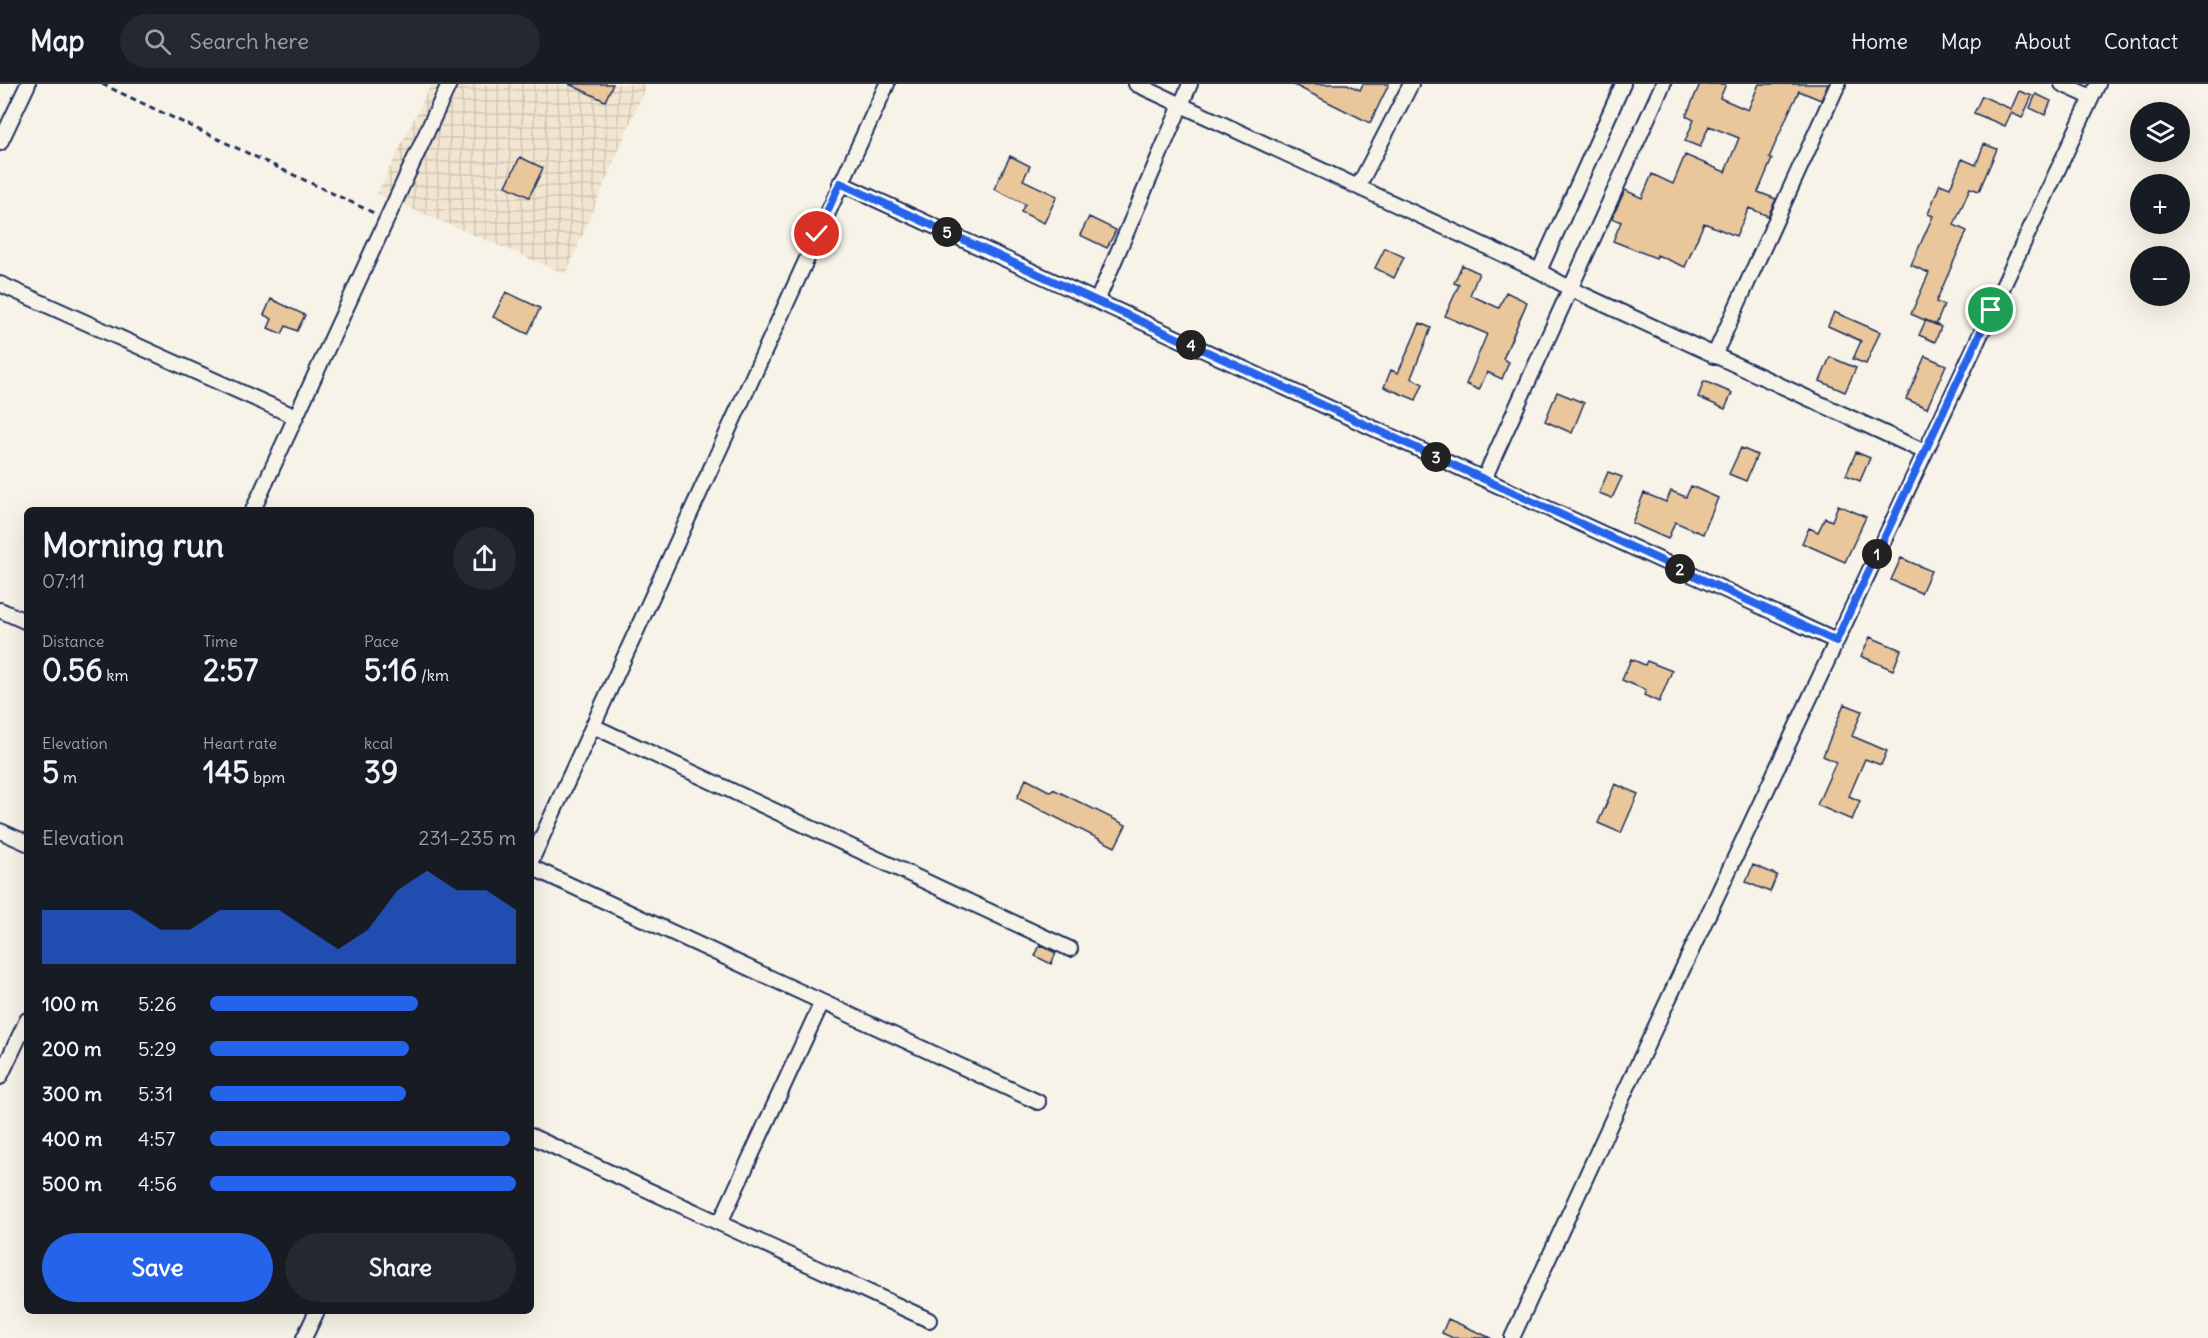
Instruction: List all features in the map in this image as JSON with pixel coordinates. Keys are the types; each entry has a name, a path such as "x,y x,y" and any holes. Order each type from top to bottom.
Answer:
{"street":[{"path":"0,143 28,84"},
{"path":"254,507 449,84"},
{"path":"534,854 887,84"},
{"path":"1136,84 1539,271 1570,289 1925,452"},
{"path":"1097,301 1190,84"},
{"path":"1358,187 1411,84"},
{"path":"1539,271 1623,84"},
{"path":"1484,479 1663,84"},
{"path":"1714,356 1838,84"},
{"path":"1512,1338 2094,90 2062,84"},
{"path":"840,183 1836,641"},
{"path":"0,284 296,417"},
{"path":"0,610 24,621"},
{"path":"593,726 1070,949"},
{"path":"0,831 24,842"},
{"path":"534,868 1038,1102"},
{"path":"720,1223 822,1002"},
{"path":"1,1072 24,1030"},
{"path":"534,1137 929,1320"},
{"path":"304,1338 316,1314"}],"path":[{"path":"102,84 387,219"}],"shaded area":[{"path":"431,84 647,84 566,274 377,194"}],"building":[{"path":"569,84 613,84 605,101"},
{"path":"1292,84 1347,84 1360,90 1363,84 1389,84 1370,123"},
{"path":"1700,84 1726,84 1720,98 1748,110 1759,84 1828,84 1821,100 1799,91 1788,114 1769,158 1772,159 1758,192 1776,199 1768,216 1749,208 1736,236 1704,223 1685,267 1613,241 1621,222 1612,218 1625,190 1642,198 1652,174 1673,184 1685,155 1725,172 1739,138 1709,126 1700,147 1685,141 1694,120 1686,116"},
{"path":"2019,91 2032,96 2022,118 2011,113 2005,126 1974,113 1982,96 2011,109"},
{"path":"2036,94 2051,101 2045,115 2030,108"},
{"path":"1984,144 1997,149 1979,191 1970,188 1954,225 1967,231 1936,302 1944,305 1936,325 1911,314 1929,273 1911,265 1933,216 1928,214 1940,184 1950,188 1962,159 1976,165"},
{"path":"1010,156 1030,166 1023,180 1057,196 1044,223 1021,212 1025,204 994,189"},
{"path":"520,157 543,168 529,197 506,186"},
{"path":"1089,217 1116,230 1107,248 1080,235"},
{"path":"1385,248 1404,257 1394,278 1375,268"},
{"path":"1462,265 1479,273 1470,295 1499,308 1506,292 1527,302 1503,359 1509,362 1502,379 1487,372 1479,390 1466,384 1487,334 1445,316 1459,285 1454,283"},
{"path":"506,292 540,308 528,334 493,317"},
{"path":"271,299 305,315 297,331 286,326 282,334 268,328 272,319 264,315"},
{"path":"1834,312 1880,332 1866,364 1853,359 1861,341 1828,326"},
{"path":"1926,320 1941,327 1935,342 1919,335"},
{"path":"1420,323 1431,328 1411,378 1423,384 1416,400 1384,387 1391,370 1398,373"},
{"path":"1925,356 1946,365 1927,408 1906,399"},
{"path":"1830,357 1856,368 1845,392 1820,381"},
{"path":"1704,381 1732,393 1725,409 1698,397"},
{"path":"1557,392 1584,403 1572,433 1545,421"},
{"path":"1741,448 1757,455 1746,481 1729,474"},
{"path":"1856,452 1870,458 1860,481 1846,475"},
{"path":"1608,472 1622,477 1612,498 1599,493"},
{"path":"1691,486 1718,498 1703,534 1675,522 1668,539 1632,523 1644,493 1666,502 1671,491 1686,497"},
{"path":"1838,505 1866,517 1845,562 1802,543 1809,528 1818,532 1825,518 1832,521"},
{"path":"1901,558 1931,571 1921,593 1891,580"},
{"path":"1870,637 1901,650 1893,670 1861,656"},
{"path":"1631,659 1645,665 1647,661 1672,671 1659,702 1644,695 1646,690 1622,680"},
{"path":"1844,704 1862,711 1852,736 1887,751 1881,765 1865,759 1849,796 1860,801 1852,820 1817,805 1836,762 1823,756"},
{"path":"1026,779 1051,792 1053,789 1126,825 1115,847 1017,798"},
{"path":"1615,784 1638,794 1621,833 1598,823"},
{"path":"1753,865 1777,875 1770,892 1746,882"},
{"path":"1040,945 1056,953 1051,964 1035,956"},
{"path":"1448,1319 1491,1338 1453,1338 1442,1333"}],"route":[{"path":"817,234 840,183 1836,641 1991,310"}]}
